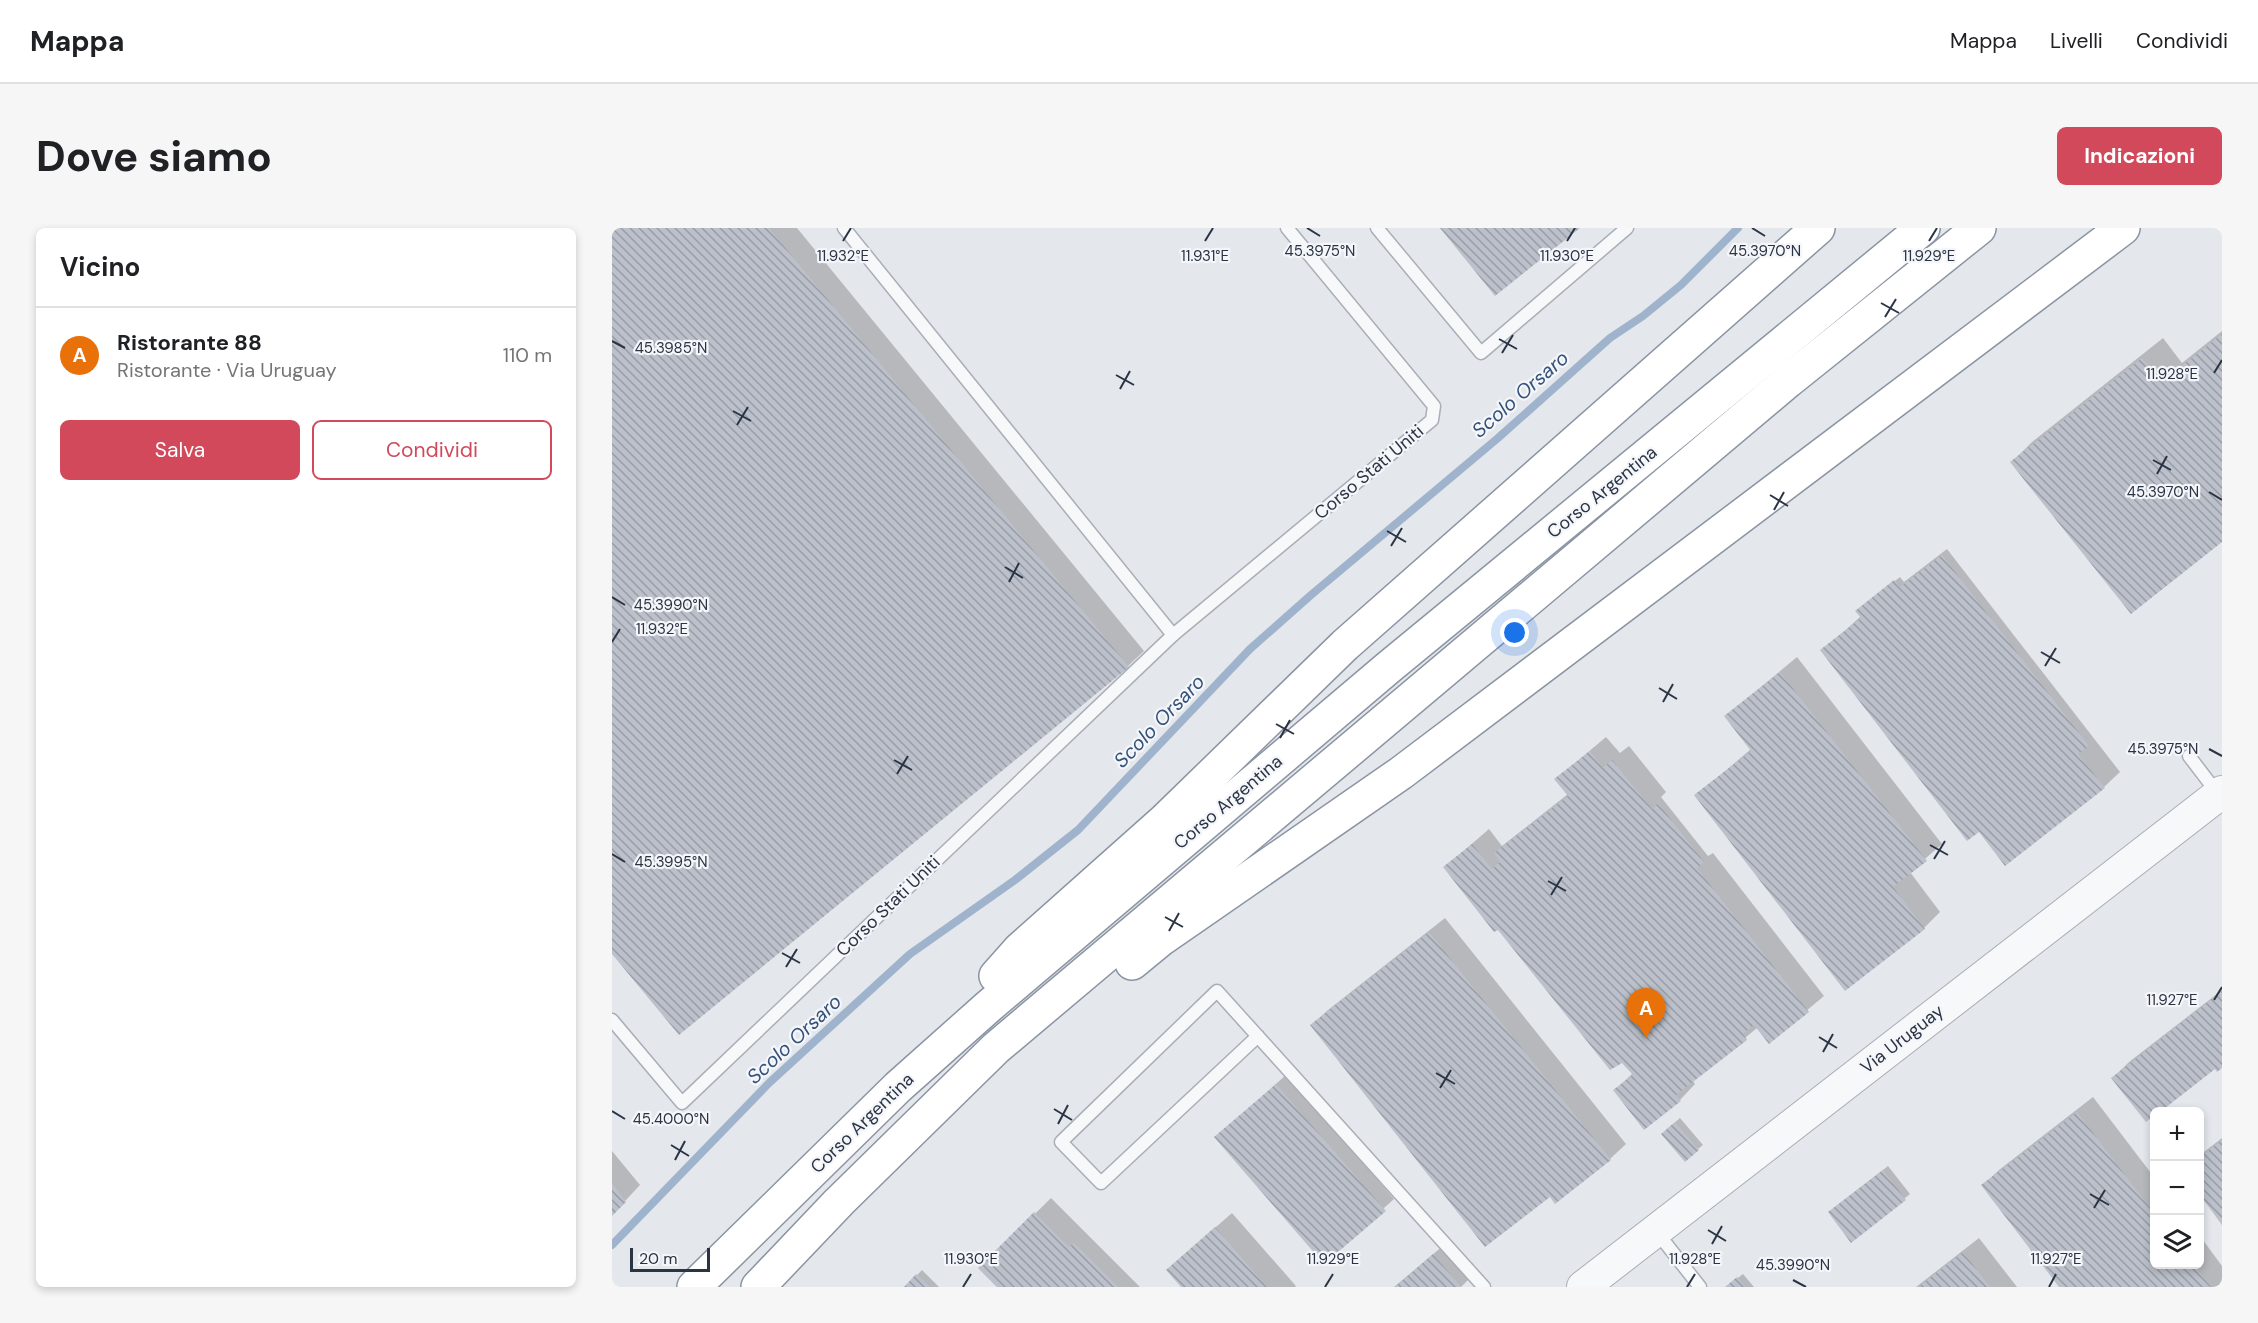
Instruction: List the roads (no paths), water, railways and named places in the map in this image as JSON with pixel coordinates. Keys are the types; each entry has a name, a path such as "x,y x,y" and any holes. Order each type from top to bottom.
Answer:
{"highway":[{"path":"897,1087 1020,949 1165,820 1345,645 1818,228"},
{"name":"Corso Argentina","path":"694,1287 897,1087 1185,838 1923,228"},
{"name":"Corso Argentina","path":"758,1287 839,1202 996,1048 1788,381 1979,228"},
{"path":"839,1202 1160,940 1401,773 2123,228"}],"street":[{"name":"Via Uruguay","path":"1583,1287 2220,793"}],"lane":[{"path":"843,228 1173,635"},
{"name":"Corso Stati Uniti","path":"612,1020 682,1102 1173,635 1432,420 1434,406 1287,228"},
{"path":"1377,228 1481,353 1627,228"},
{"path":"2189,756 2220,793"},
{"path":"1258,1036 1101,1183 1061,1142 1216,991 1258,1036 1484,1287"},
{"path":"1655,1230 1700,1287"}],"waterway":[{"name":"Scolo Orsaro","path":"612,1245 769,1083 910,954 1015,880 1078,830 1250,649 1498,438 1610,338 1643,316 1681,285 1738,228"}],"place":[{"name":"Ristorante 88","path":"1646,1038"}]}
